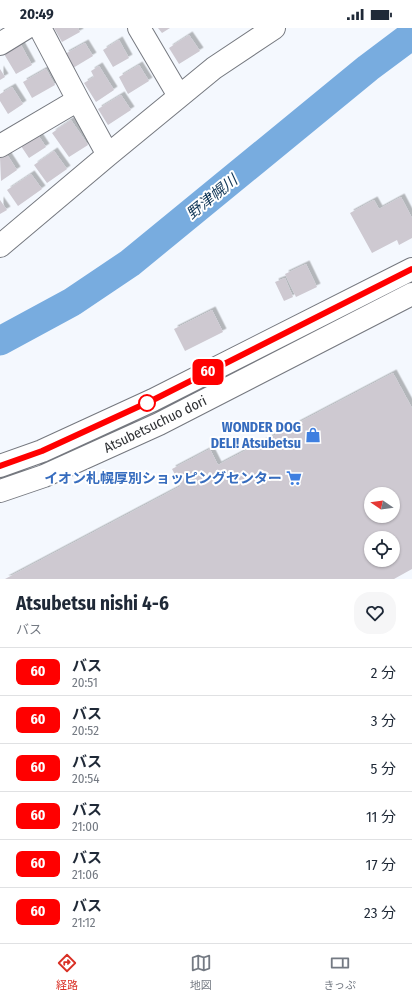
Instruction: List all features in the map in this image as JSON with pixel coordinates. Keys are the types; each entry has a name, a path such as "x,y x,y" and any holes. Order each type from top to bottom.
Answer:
{"street":[{"path":"0,44 26,28"},
{"path":"40,28 108,155"},
{"path":"139,28 179,96"},
{"path":"0,246 214,68 274,28"},
{"path":"0,146 78,100"},
{"name":"Atsubetsuchuo dori","path":"0,466 42,451 153,400 412,269"},
{"name":"Atsubetsuchuo dori","path":"0,491 44,476 159,424 412,294"}],"building":[{"path":"54,28 78,28 80,32 62,42"},
{"path":"158,28 170,28 162,33"},
{"path":"189,35 200,51 179,64 169,48"},
{"path":"119,40 129,58 113,67 103,50"},
{"path":"85,43 93,56 73,68 65,54"},
{"path":"21,45 32,65 16,74 4,54"},
{"path":"139,65 149,81 128,94 119,77"},
{"path":"99,66 114,90 96,102 84,83 94,77 91,71"},
{"path":"0,69 5,77 0,80"},
{"path":"46,69 55,85 32,98 23,82"},
{"path":"12,87 23,104 8,114 0,101 0,94"},
{"path":"121,95 131,110 108,125 98,109"},
{"path":"71,120 88,145 69,157 52,133"},
{"path":"36,132 46,147 29,158 19,143"},
{"path":"54,151 67,169 47,183 34,165"},
{"path":"6,153 17,170 1,181 0,157"},
{"path":"31,174 42,189 18,206 7,190"},
{"path":"401,197 412,218 412,238 399,245 397,240 372,253 350,213 374,200 379,209"},
{"path":"0,200 7,210 0,214"},
{"path":"306,264 317,287 296,297 285,274"},
{"path":"285,278 293,297 284,301 275,282"},
{"path":"212,310 223,332 185,351 174,329"},
{"name":"イオン札幌厚別ショッピングセンター","path":"393,373 412,408 412,569 394,579 5,579 181,486 172,469 210,449 218,465"}],"waterway":[{"name":"野津幌川","path":"0,341 72,302 130,263 368,68 412,35"}],"bus line":[{"name":"60","path":"0,466 42,451 153,400 412,269"}],"place":[{"name":"WONDER DOG DELI! Atsubetsu","path":"313,435"},
{"name":"イオン札幌厚別ショッピングセンター","path":"294,478"}]}
